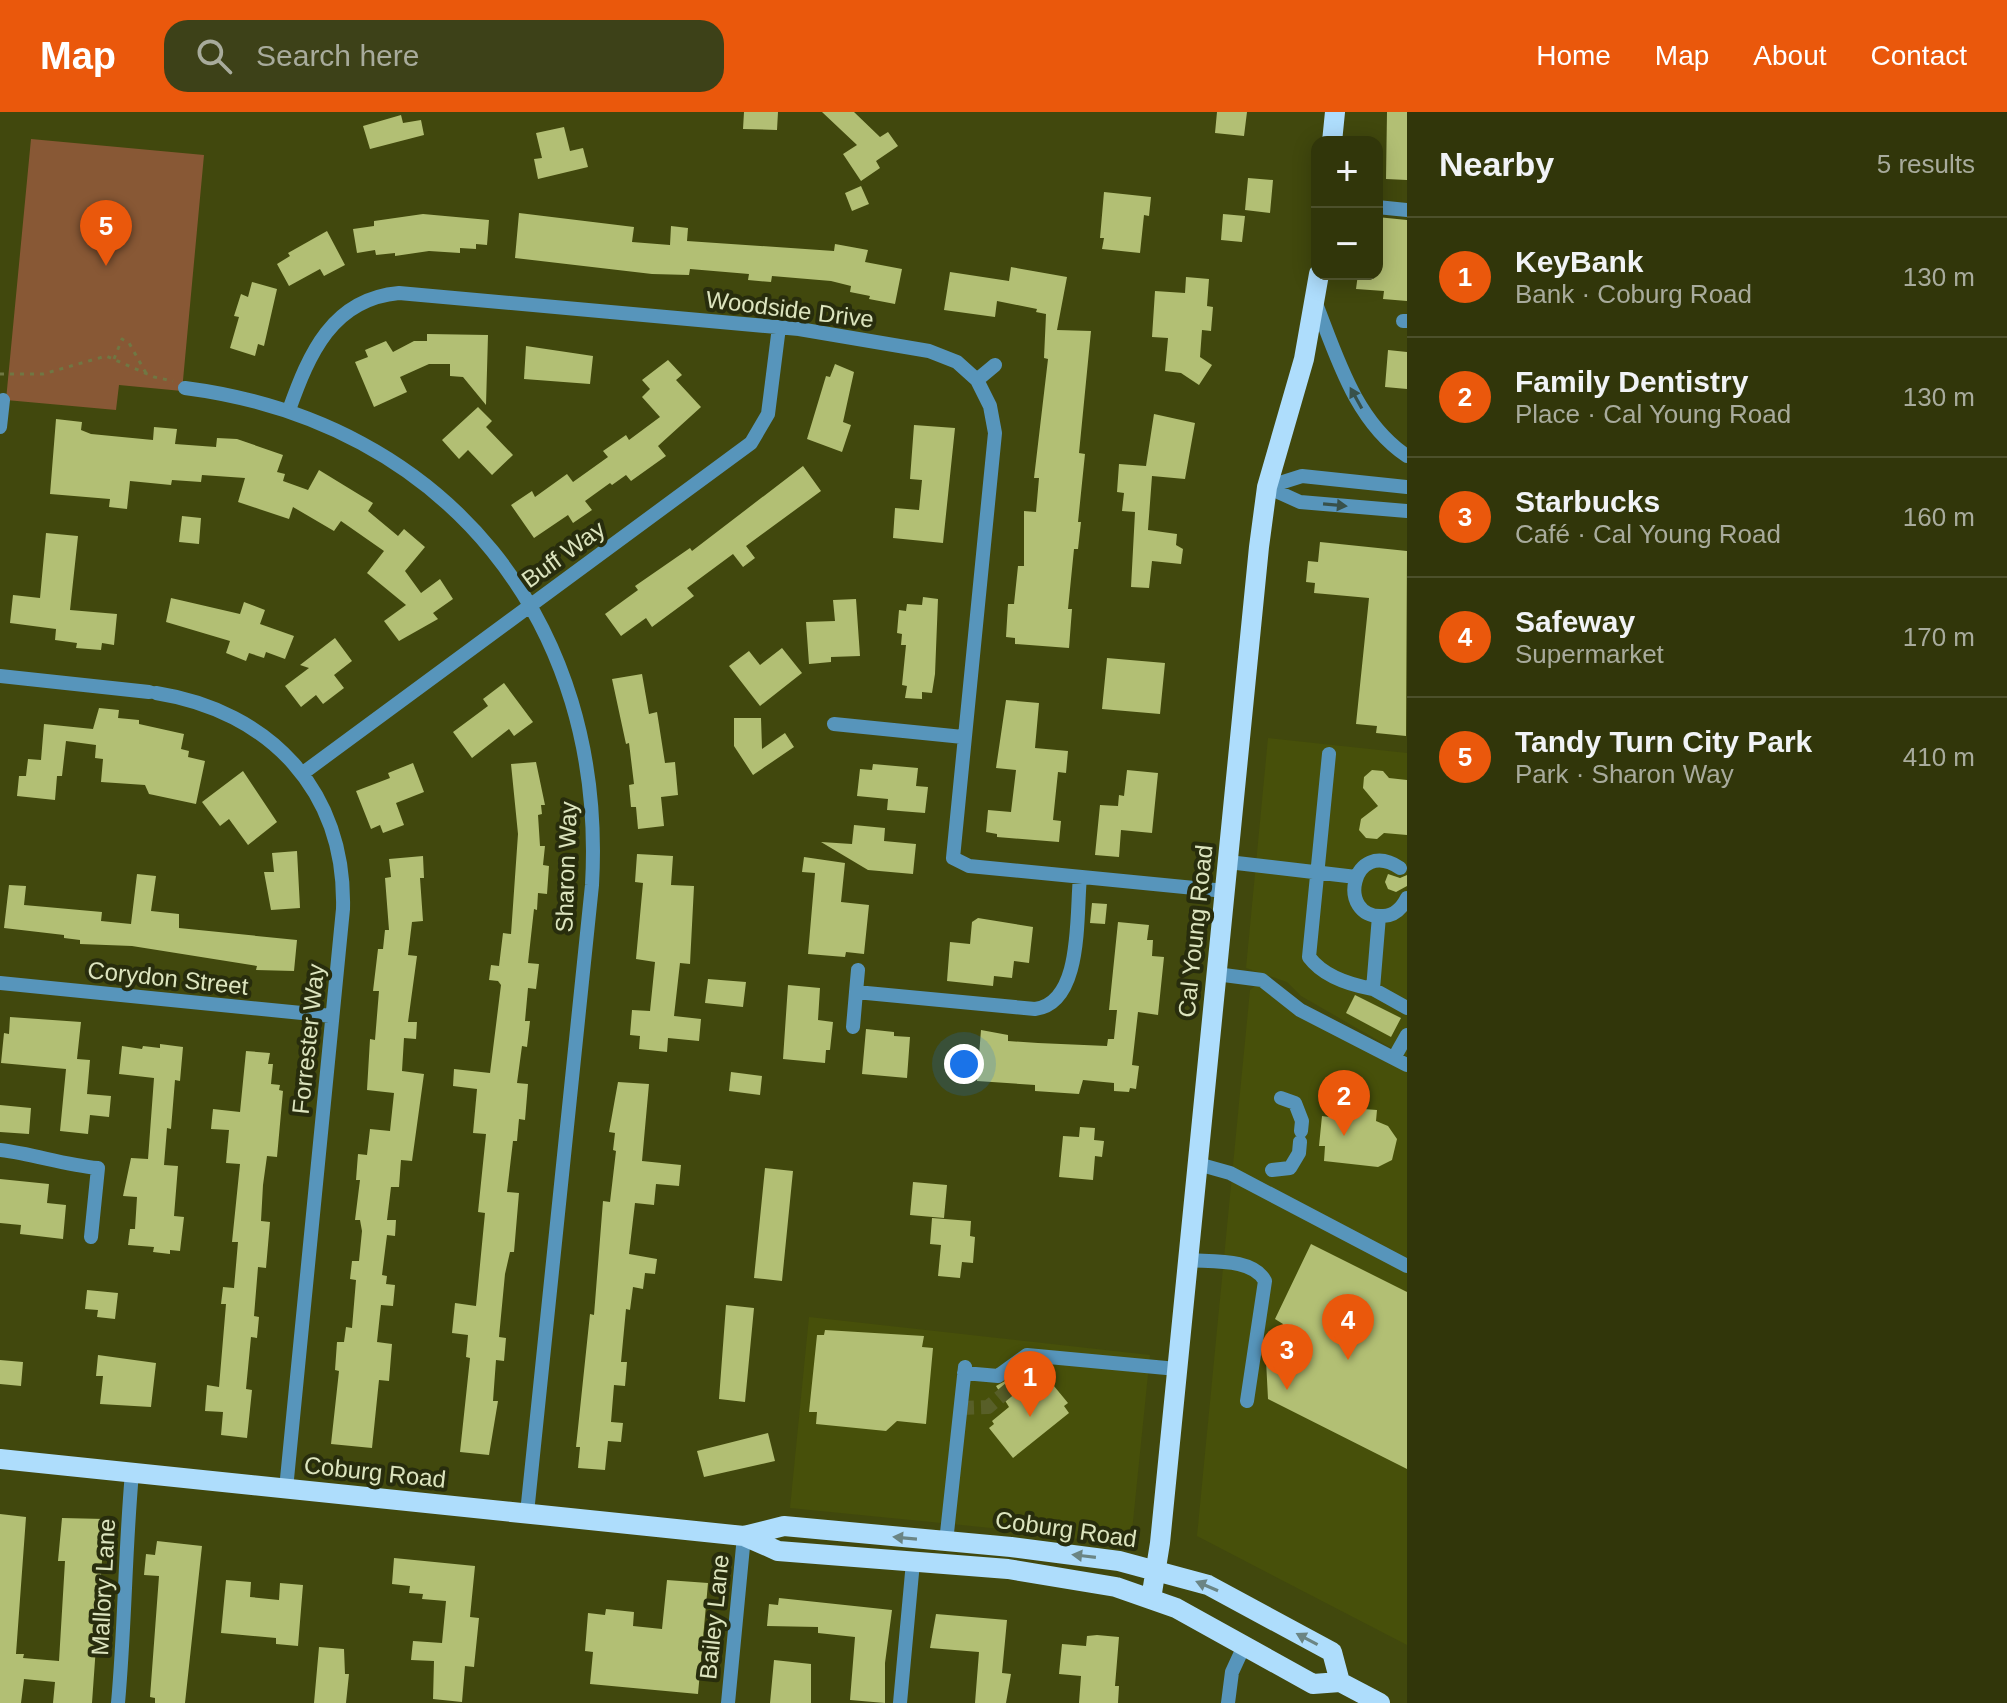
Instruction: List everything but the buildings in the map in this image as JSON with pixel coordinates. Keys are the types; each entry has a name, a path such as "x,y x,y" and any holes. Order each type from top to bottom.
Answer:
{"main road":[{"path":"1333,136 1335,112"},
{"name":"Cal Young Road","path":"1151,1599 1267,487 1304,359 1318,280"},
{"name":"Coburg Road","path":"0,1459 744,1536 778,1551 1058,1575 1116,1587 1176,1608 1313,1684 1340,1682 1380,1703"},
{"name":"Coburg Road","path":"744,1536 784,1526 1011,1547 1156,1568 1208,1585 1332,1652 1340,1682"}],"street":[{"path":"1383,208 1407,210"},
{"name":"Woodside Drive","path":"289,410 312,351 334,321 362,301 387,294 411,293 779,327 929,351 957,362 977,380"},
{"path":"1315,301 1343,373 1362,408 1385,438 1407,456"},
{"name":"Buff Way","path":"303,773 758,435 771,403 779,327"},
{"path":"995,365 977,380 990,406 995,433 952,848 956,862 1225,891"},
{"name":"Sharon Way","path":"185,388 245,397 289,410 367,444 434,492 486,542 530,605 556,659 582,738 592,795 594,853 527,1513"},
{"path":"0,427 3,400"},
{"path":"1267,487 1302,476 1407,487"},
{"path":"1267,487 1300,502 1407,511"},
{"name":"Forrester Way","path":"0,676 152,693 232,715 269,740 303,773 326,815 341,868 343,909 286,1489"},
{"path":"834,724 963,737"},
{"path":"1329,754 1309,957 1316,966 1355,986 1373,989 1407,1008"},
{"path":"1400,868 1384,861 1375,861 1356,877 1353,889 1359,906 1379,916 1399,910 1407,898"},
{"path":"1228,862 1356,877"},
{"path":"856,992 1035,1009 1048,1006 1058,1000 1068,984 1080,877"},
{"path":"1373,989 1379,916"},
{"path":"853,1027 858,970"},
{"path":"1216,974 1262,980 1300,1010 1400,1062 1407,1035"},
{"name":"Corydon Street","path":"0,983 332,1016"},
{"path":"1272,1170 1290,1168 1302,1121 1295,1103 1281,1098"},
{"path":"0,1150 26,1153 59,1164 98,1168 91,1237"},
{"path":"1198,1164 1230,1173 1407,1266"},
{"path":"1188,1260 1247,1266 1258,1271 1265,1281 1247,1401"},
{"path":"946,1542 964,1369 998,1376 1027,1355 1177,1369"},
{"name":"Mallory Lane","path":"118,1703 126,1612 124,1559 132,1473"},
{"name":"Bailey Lane","path":"728,1703 744,1536"},
{"path":"900,1703 913,1562"},
{"path":"1228,1703 1232,1672 1244,1646"}],"path":[{"path":"114,360 122,339 128,342 146,373"},
{"path":"0,374 43,374 102,356 146,373 186,382 185,388"}],"shaded area":[{"path":"31,139 204,155 182,391 119,385 116,410 6,400"},
{"path":"1268,738 1407,753 1407,1057 1301,996 1287,982 1246,968"},
{"path":"1262,980 1407,1065 1407,1645 1197,1536 1250,990"},
{"path":"809,1317 1150,1355 1131,1541 1126,1546 1115,1547 1052,1534 790,1508"}],"tunnel":[{"path":"960,1408 988,1407 1048,1357"}],"place":[{"name":"Tandy Turn City Park","path":"106,266"},
{"name":"Family Dentistry","path":"1344,1136"},
{"name":"Safeway","path":"1348,1360"},
{"name":"Starbucks","path":"1287,1390"},
{"name":"KeyBank","path":"1030,1417"}]}
